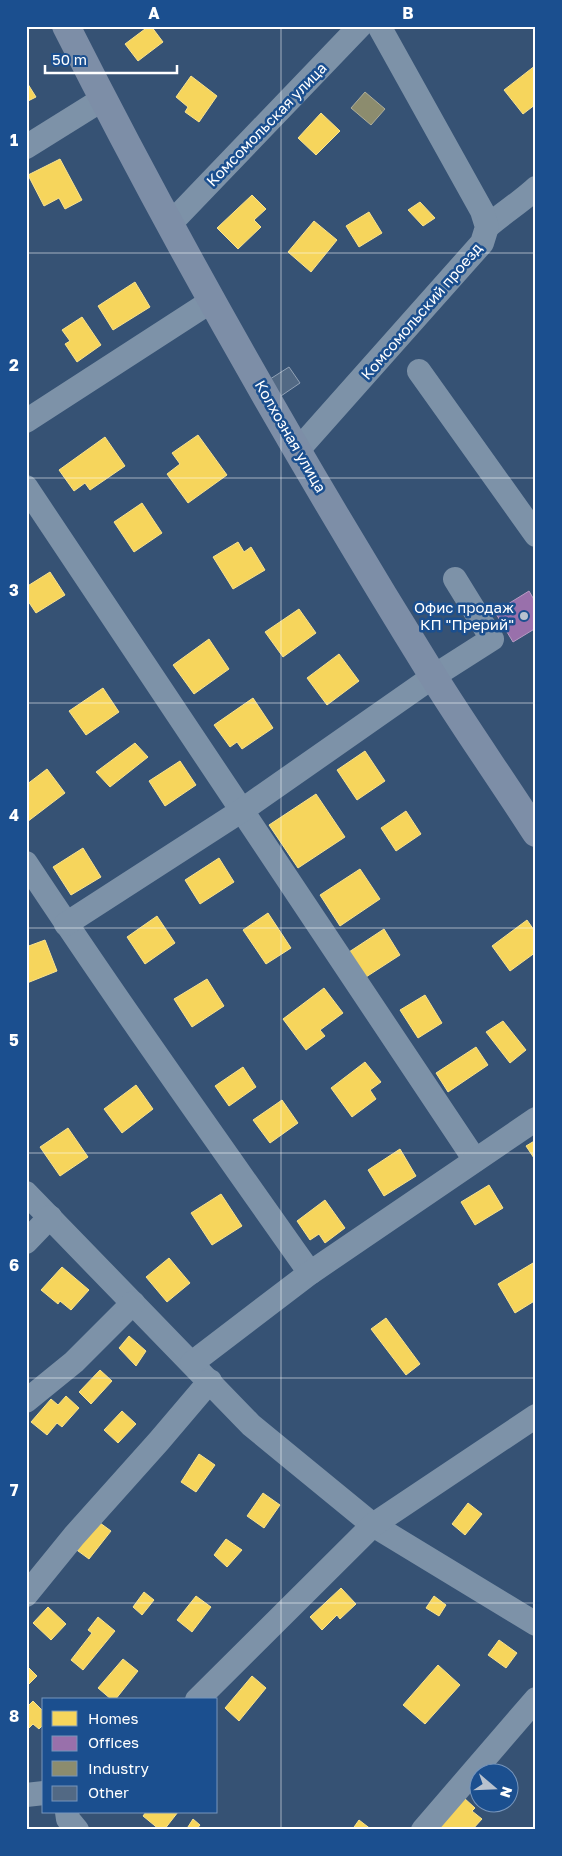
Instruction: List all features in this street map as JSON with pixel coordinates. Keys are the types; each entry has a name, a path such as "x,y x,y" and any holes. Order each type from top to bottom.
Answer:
{"main road":[{"name":"Колхозная улица","path":"66,26 103,99 298,450 434,676 536,833"}],"street":[{"name":"Комсомольская улица","path":"171,223 360,26"},
{"name":"Комсомольский проезд","path":"298,450 482,243 487,226 482,211 379,26"},
{"path":"26,147 103,99"},
{"path":"487,226 523,200 536,188"},
{"path":"26,421 213,300"},
{"path":"419,371 536,535"},
{"path":"26,487 475,1160"},
{"path":"66,924 241,811 434,676 492,639 454,579"},
{"path":"26,863 66,924 310,1273"},
{"path":"192,1363 310,1273 536,1119"},
{"path":"26,1193 251,1425 373,1525 536,1624"},
{"path":"26,1242 50,1217"},
{"path":"26,1401 74,1362 133,1302"},
{"path":"26,1595 74,1536 210,1382"},
{"path":"199,1698 373,1525 536,1416"},
{"path":"423,1830 536,1699"},
{"path":"26,1795 42,1793"},
{"path":"67,1814 77,1830"}],"building: Homes":[{"path":"151,26 163,42 138,61 125,44"},
{"path":"536,65 536,104 523,114 504,90"},
{"path":"191,76 217,96 199,122 185,112 188,107 176,97"},
{"path":"26,81 36,97 26,102"},
{"path":"321,113 340,131 316,155 298,138"},
{"path":"60,159 82,200 65,209 59,198 44,206 28,175"},
{"path":"252,195 266,209 254,220 261,227 238,249 217,228"},
{"path":"420,202 435,218 423,226 408,210"},
{"path":"369,212 382,233 359,247 346,226"},
{"path":"314,221 337,240 311,272 288,252"},
{"path":"135,282 150,307 113,330 98,306"},
{"path":"82,317 101,345 77,362 65,344 70,341 62,330"},
{"path":"198,435 227,475 188,503 167,474 180,464 172,453"},
{"path":"105,437 125,466 90,490 85,483 74,491 59,470"},
{"path":"142,503 162,533 134,552 114,522"},
{"path":"238,542 244,552 251,547 265,570 233,589 213,557"},
{"path":"50,572 65,595 36,613 26,598 26,587"},
{"path":"299,609 316,633 283,657 265,632"},
{"path":"209,639 229,669 194,694 173,665"},
{"path":"339,654 359,681 327,705 307,678"},
{"path":"103,688 119,712 86,735 69,711"},
{"path":"253,698 273,728 242,749 237,742 230,747 214,725"},
{"path":"135,743 148,757 110,787 96,772"},
{"path":"365,751 385,781 357,800 337,770"},
{"path":"180,761 196,785 165,806 149,781"},
{"path":"47,769 65,793 27,822 26,785"},
{"path":"316,794 345,837 298,868 269,825"},
{"path":"406,811 421,834 396,851 381,828"},
{"path":"83,848 101,877 71,895 53,867"},
{"path":"219,858 234,882 200,904 185,880"},
{"path":"360,869 380,899 340,926 320,895"},
{"path":"268,913 291,948 266,964 243,930"},
{"path":"157,916 175,943 145,964 127,937"},
{"path":"527,920 536,933 536,952 510,971 492,946"},
{"path":"384,929 400,955 366,977 349,952"},
{"path":"45,940 57,971 27,983 26,947"},
{"path":"207,979 224,1006 192,1027 174,999"},
{"path":"324,988 343,1013 320,1030 325,1036 306,1050 283,1019"},
{"path":"425,995 442,1023 418,1038 400,1010"},
{"path":"503,1021 526,1050 510,1063 486,1032"},
{"path":"476,1047 488,1065 448,1092 436,1073"},
{"path":"365,1062 381,1082 370,1090 376,1099 352,1117 331,1088"},
{"path":"243,1067 256,1087 229,1106 215,1086"},
{"path":"136,1085 153,1109 122,1133 104,1109"},
{"path":"282,1100 298,1123 270,1143 253,1120"},
{"path":"68,1128 88,1157 60,1176 40,1147"},
{"path":"536,1140 536,1161 526,1146"},
{"path":"400,1149 416,1176 384,1196 368,1170"},
{"path":"489,1185 503,1208 475,1225 461,1202"},
{"path":"221,1194 242,1226 212,1245 191,1213"},
{"path":"325,1200 345,1228 325,1243 319,1234 310,1240 297,1221"},
{"path":"169,1258 190,1283 167,1302 146,1277"},
{"path":"533,1263 536,1268 536,1300 515,1313 498,1284"},
{"path":"62,1267 89,1290 71,1310 60,1301 58,1304 41,1290"},
{"path":"386,1318 420,1364 406,1375 371,1329"},
{"path":"129,1336 146,1351 136,1366 119,1348"},
{"path":"100,1370 112,1381 91,1404 79,1392"},
{"path":"66,1396 79,1408 62,1427 57,1423 47,1435 31,1422 51,1399 58,1405"},
{"path":"122,1411 136,1424 118,1443 104,1430"},
{"path":"199,1454 215,1465 196,1492 181,1482"},
{"path":"263,1493 280,1505 264,1528 247,1516"},
{"path":"468,1503 482,1514 465,1535 452,1524"},
{"path":"96,1520 111,1531 89,1559 74,1548"},
{"path":"226,1539 242,1550 227,1567 214,1555"},
{"path":"341,1588 356,1604 340,1619 337,1615 322,1630 310,1617"},
{"path":"144,1592 154,1600 142,1615 133,1607"},
{"path":"196,1596 211,1607 192,1632 177,1620"},
{"path":"434,1596 446,1605 439,1616 426,1608"},
{"path":"48,1607 66,1624 51,1640 33,1623"},
{"path":"98,1617 115,1631 83,1670 71,1660 92,1633 88,1630"},
{"path":"499,1640 517,1653 506,1668 488,1655"},
{"path":"123,1659 138,1671 117,1698 110,1698 98,1688"},
{"path":"26,1665 37,1676 26,1687"},
{"path":"438,1665 460,1685 425,1724 403,1705"},
{"path":"252,1676 266,1688 239,1721 225,1708"},
{"path":"33,1701 42,1710 42,1726 39,1729 33,1724 29,1728 26,1726 26,1708"},
{"path":"463,1797 470,1803 470,1814 476,1814 482,1819 472,1830 436,1830"},
{"path":"144,1814 176,1814 164,1830 160,1830 143,1816"},
{"path":"193,1819 200,1825 196,1830 186,1830"},
{"path":"359,1820 372,1830 352,1830"}],"building: Offices":[{"path":"529,591 536,603 536,628 513,642 495,612"}],"building: Industry":[{"path":"365,92 385,109 371,125 351,108"}],"building: Other":[{"path":"289,367 300,383 278,398 267,381"}],"place":[{"name":"Офис продаж КП \"Прерий\"","path":"524,616"}]}
